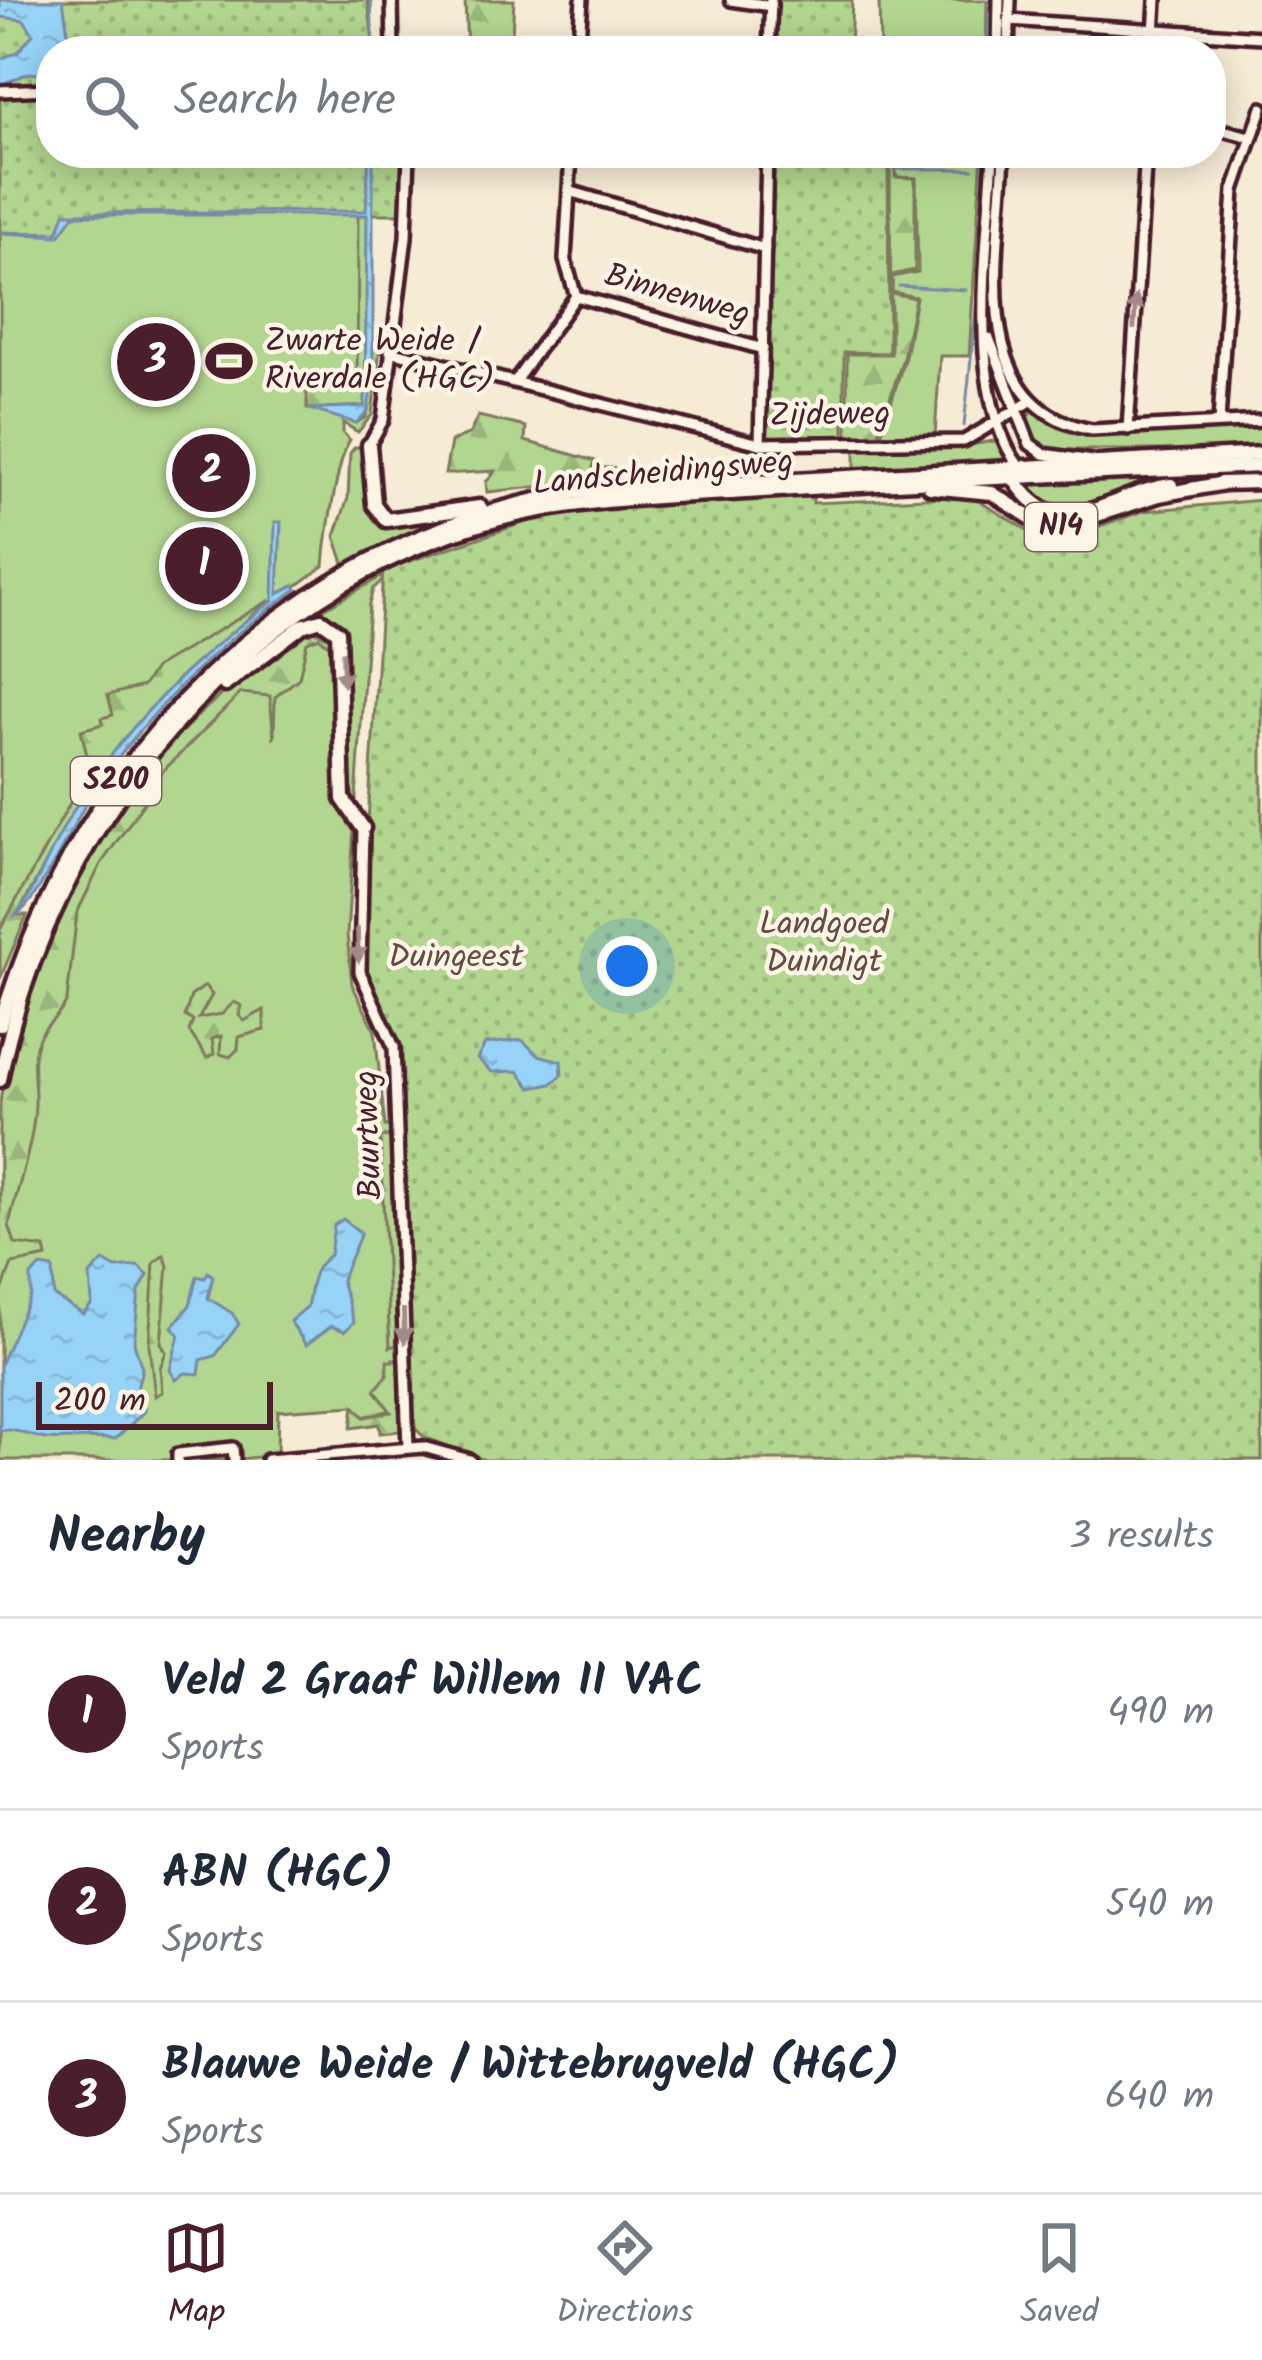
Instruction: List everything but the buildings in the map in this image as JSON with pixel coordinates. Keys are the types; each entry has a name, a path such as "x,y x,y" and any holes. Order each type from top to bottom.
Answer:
{"main road":[{"path":"370,445 374,504 386,520 505,506"},
{"name":"Landscheidingsweg","path":"0,1025 37,917 76,842 137,752 192,690 266,626 350,571 452,521 577,493 856,479 902,482 1092,461 1262,454"},
{"name":"Landscheidingsweg","path":"0,1080 28,973 69,879 111,806 202,697 318,603 373,570 455,532 577,505 1000,466 1031,476 1262,466"},
{"name":"N14","path":"1015,471 1034,507 1060,517 1147,489 1262,482"},
{"name":"N14","path":"902,482 987,491 1054,527 1224,483"},
{"path":"202,697 302,626 321,620 331,625 342,642 343,799 363,828"}],"street":[{"path":"392,0 393,36"},
{"path":"579,36 582,0"},
{"path":"731,0 771,3 770,36"},
{"path":"998,36 999,0"},
{"path":"1008,36 1010,0"},
{"path":"1154,36 1156,0"},
{"path":"1009,20 1262,37"},
{"path":"0,92 36,89"},
{"path":"1220,422 1234,190 1262,107"},
{"path":"1226,131 1250,137"},
{"path":"370,445 383,420 406,237 408,168"},
{"path":"516,380 576,296 565,260 570,168"},
{"path":"760,445 767,168"},
{"path":"992,168 984,362 996,425 1015,471"},
{"path":"1004,168 999,340 1010,372 1030,401 1076,428 1262,421"},
{"path":"1128,429 1145,168"},
{"path":"568,191 765,248"},
{"name":"Binnenweg","path":"576,296 763,349"},
{"path":"987,320 992,350 1038,451 1092,461"},
{"name":"Zijdeweg","path":"390,351 760,445 964,441 1030,401"},
{"name":"Buurtweg","path":"363,828 360,972 395,1060 408,1448"},
{"path":"178,1460 178,1454 233,1448 234,1460"},
{"path":"267,1460 408,1448 434,1448 470,1460"}],"green space":[{"path":"0,0 368,0 372,36 36,36 36,168 406,168 404,214 67,214 60,234 0,232"},
{"path":"465,0 514,0 512,36 466,36"},
{"path":"778,0 852,0 851,36 777,36"},
{"path":"879,0 987,0 986,36 880,36"},
{"path":"774,168 888,168 889,353 844,352 844,439 766,440"},
{"path":"890,168 895,168 895,177 915,178 915,270 892,275 892,293 915,298 903,358 877,439 847,438 847,354 891,354"},
{"path":"896,168 981,168 969,356 940,356 935,437 880,439 905,357 916,297 892,292 892,277 918,272 916,178 896,177"},
{"path":"358,213 361,405 345,415 356,423 366,417 372,339 381,340 372,415 358,432 343,423 343,433 350,440 337,481 324,566 145,696 0,930 0,232 67,214"},
{"path":"358,215 368,215 365,406 307,409 307,390 357,389"},
{"path":"1034,411 1088,434 1262,426 1262,450 1042,450 1024,419"},
{"path":"478,416 526,427 525,441 595,461 593,467 676,472 487,492 486,482 495,471 445,474 451,442 470,433"},
{"path":"999,440 1011,460 855,468 855,450 959,447"},
{"path":"355,447 366,447 373,505 387,523 465,514 345,566 335,536 348,498 350,453"},
{"path":"1198,475 1070,512 1041,505 1022,482"},
{"name":"Landgoed Duindigt","path":"813,494 813,503 970,496 1036,535 1061,540 1143,511 1262,500 1262,1460 485,1460 424,1437 415,1428 397,1040 365,977 363,906 383,570 547,515"},
{"path":"393,570 373,589 369,604 347,934 352,984 375,1031 385,1126 391,1126 391,1136 385,1136 398,1361 393,1359 392,1410 363,1417 354,1406 278,1411 277,1455 231,1460 0,1460 0,1132 9,1083 115,811 304,620"},
{"path":"270,600 180,677 88,787 17,915 27,915 0,979 0,930 80,785 74,759 87,755 81,730 103,724 102,718 113,715 108,695 143,686 156,667"},
{"path":"310,629 329,638 333,649 319,637 307,642 299,678 275,697 274,739 270,696 241,693 156,778 101,864 77,913 67,1000 36,1046 32,1134 9,1225 15,1244 45,1248 47,1257 12,1264 0,1296 0,1104 27,980 52,920 82,862 158,757 202,711"},
{"path":"205,986 212,995 199,1018 222,1014 234,1002 242,1006 239,1015 244,1021 264,1010 264,1030 239,1037 238,1049 230,1057 220,1054 221,1036 212,1039 214,1054 207,1058 189,1031 193,1021 185,1016 191,996"},
{"path":"391,1136 397,1345 390,1347 380,1138"},
{"path":"164,1255 168,1266 161,1343 166,1352 160,1368 162,1392 155,1396 149,1345 154,1263"},
{"path":"387,1361 398,1361 401,1431 380,1433 379,1424 351,1428 354,1406 364,1417 391,1412 375,1390 387,1376"}],"water":[{"path":"0,0 63,0 70,36 36,36 36,74 0,85 0,59 18,52 33,34 24,20 0,17"},
{"path":"368,168 373,168 373,370 368,411 356,423 309,409 365,406 367,215 74,215 59,236 0,233 58,232 65,213 366,211"},
{"path":"275,522 281,522 278,594 295,585 297,589 210,658 157,711 89,799 43,881 16,915 89,786 134,727 186,672 273,601"},
{"path":"522,1040 538,1055 561,1061 562,1075 551,1084 531,1088 518,1071 492,1072 477,1059 485,1044"},
{"path":"343,1219 361,1233 341,1280 354,1322 345,1331 331,1326 306,1345 290,1321 307,1307 315,1272 330,1255 334,1225"},
{"path":"103,1261 116,1268 138,1266 148,1275 139,1291 134,1343 142,1368 137,1389 145,1411 115,1439 47,1439 0,1431 0,1365 31,1295 31,1276 41,1266 53,1268 54,1296 83,1314 92,1304 90,1275"},
{"path":"208,1272 213,1276 208,1298 232,1313 239,1324 215,1356 201,1360 199,1374 185,1373 176,1380 170,1370 179,1335 172,1327 190,1305 197,1276 205,1278"}],"waterway":[{"path":"371,0 372,36"},
{"path":"988,36 990,0"},
{"path":"964,426 978,291 983,168"},
{"path":"897,169 973,169"},
{"path":"899,286 966,290"}],"place":[{"name":"Zwarte Weide / Riverdale (HGC)","path":"229,361"},
{"name":"Blauwe Weide / Wittebrugveld (HGC)","path":"156,362"},
{"name":"ABN (HGC)","path":"211,473"},
{"name":"Veld 2 Graaf Willem II VAC","path":"204,566"}],"park label":[{"name":"Duingeest","path":"456,958"}]}
